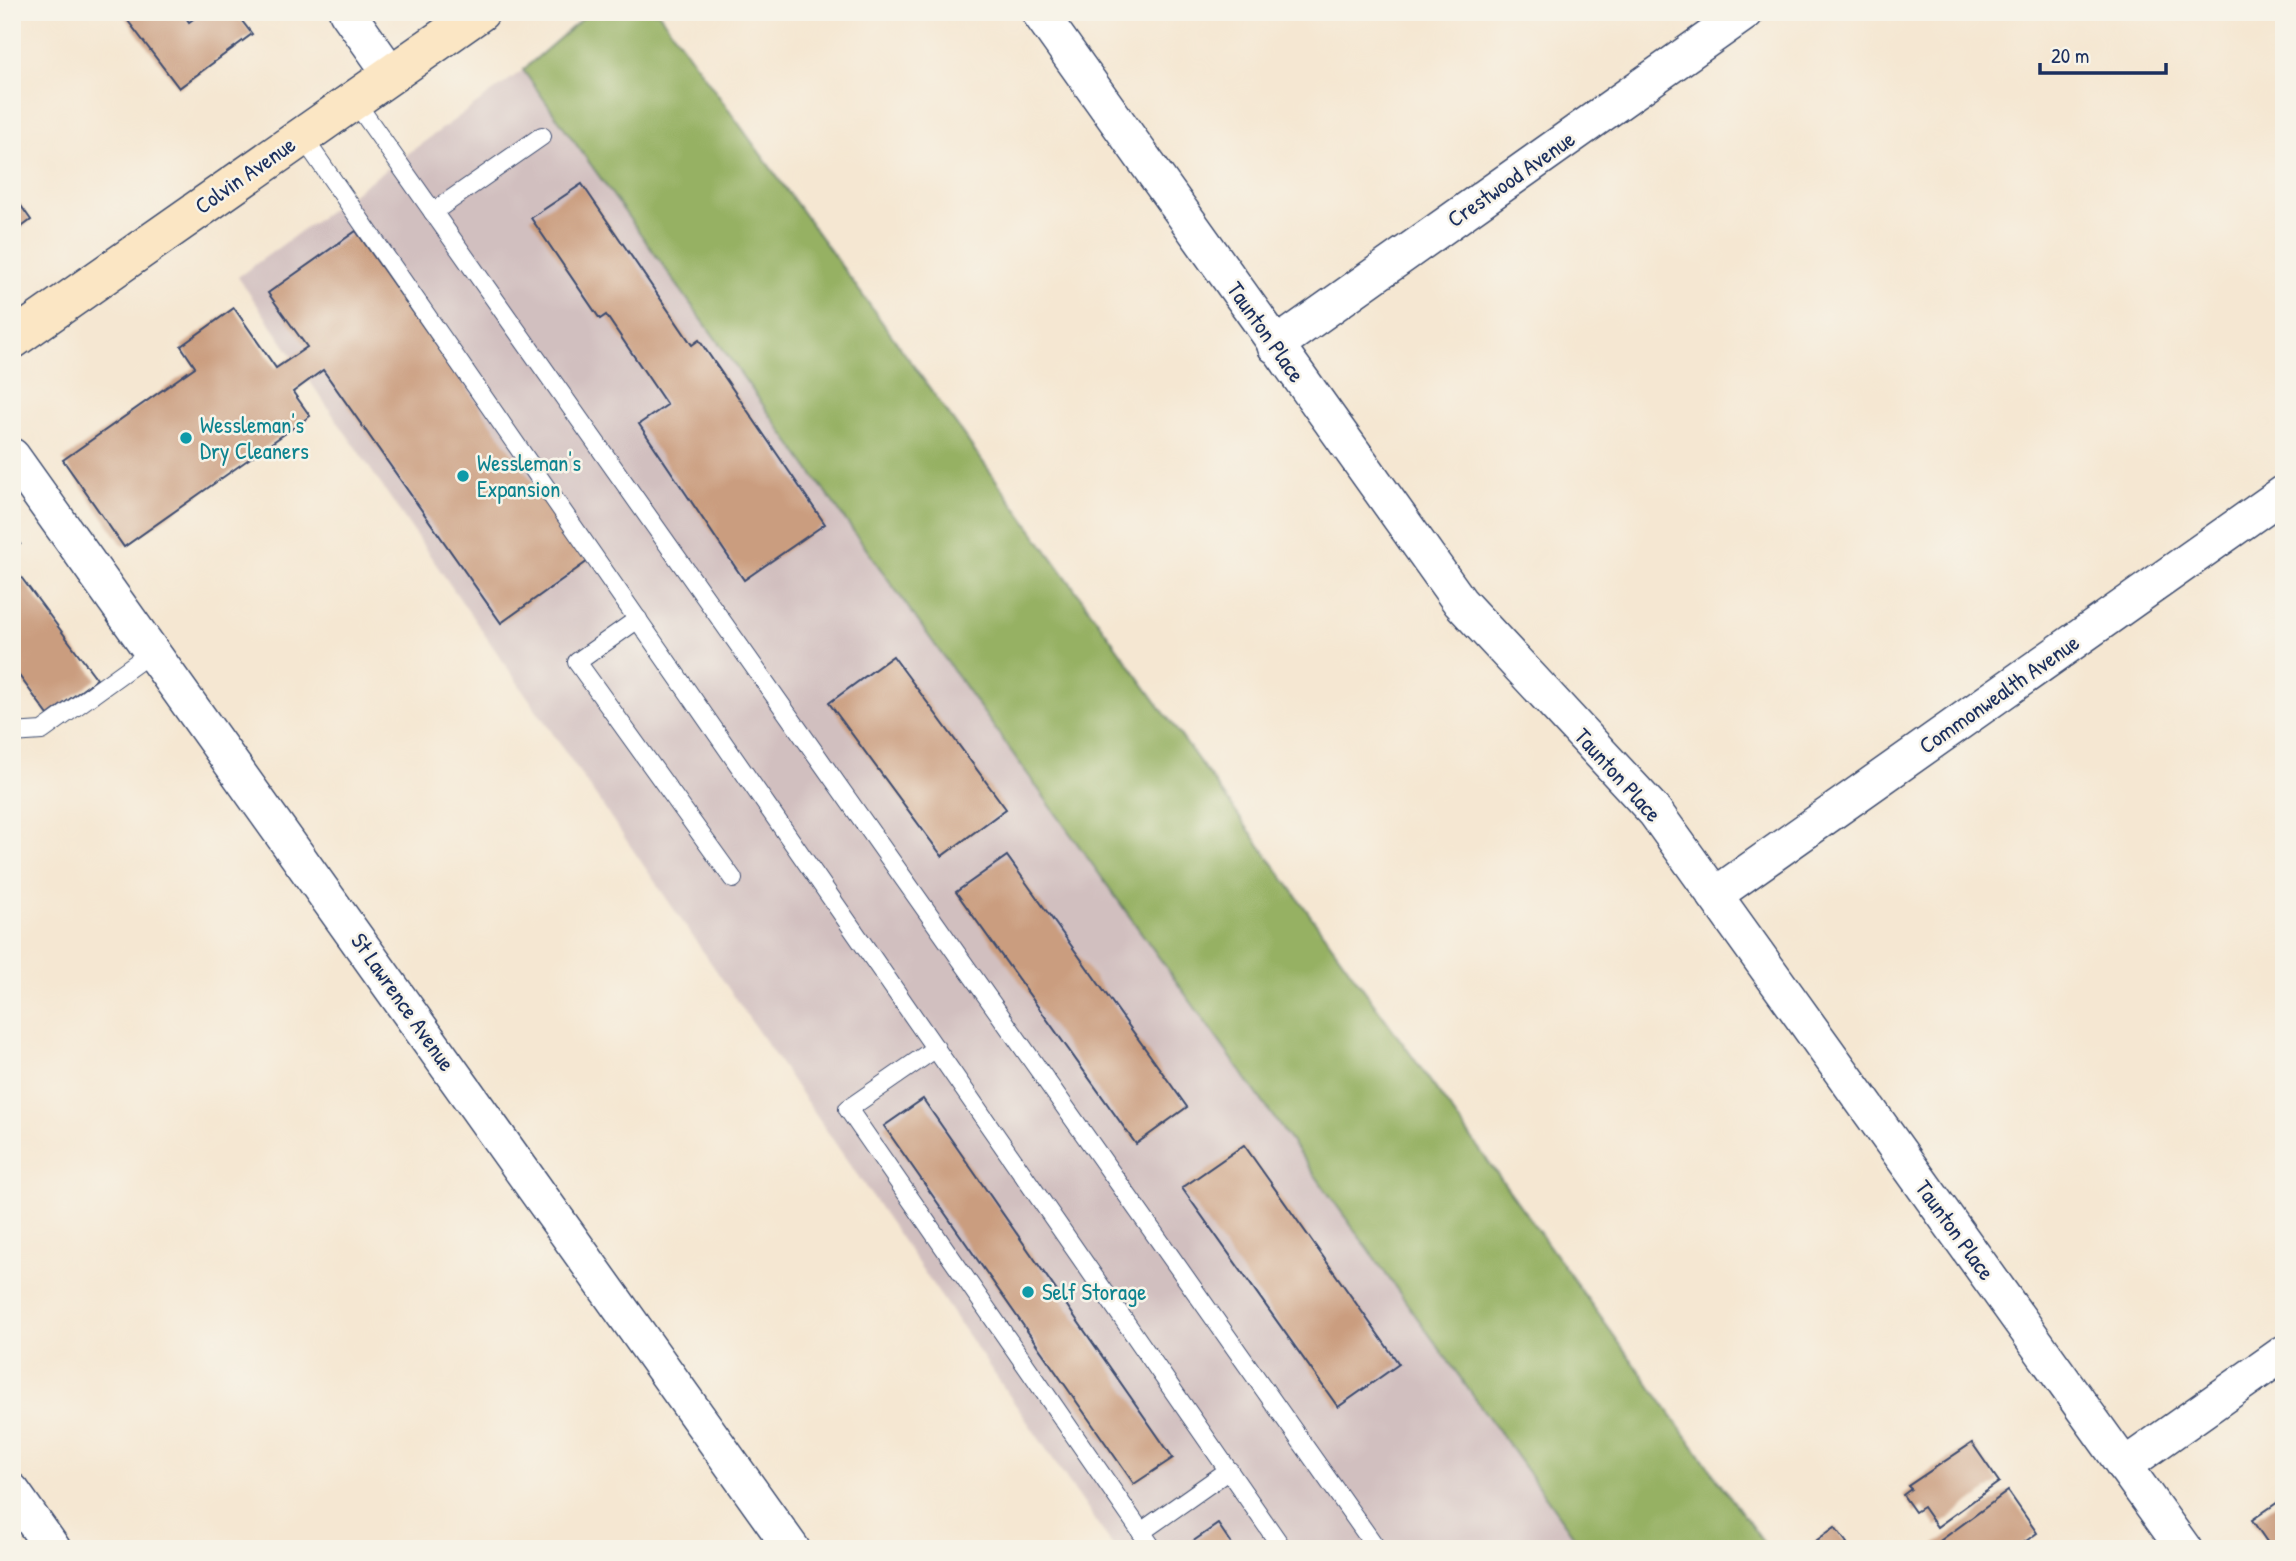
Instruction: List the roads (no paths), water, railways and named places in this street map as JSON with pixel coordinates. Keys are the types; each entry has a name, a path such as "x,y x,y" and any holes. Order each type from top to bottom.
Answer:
{"street":[{"path":"347,12 391,74"},
{"name":"Colvin Avenue","path":"12,340 480,12"},
{"name":"Taunton Place","path":"1039,12 1460,602 1655,812 2184,1549"},
{"name":"Crestwood Avenue","path":"1275,346 1746,12"},
{"name":"St Lawrence Avenue","path":"12,456 792,1549"},
{"name":"Commonwealth Avenue","path":"1715,895 2284,493"},
{"path":"2124,1466 2284,1353"},
{"path":"12,1490 53,1549"}],"lane":[{"path":"354,100 1377,1549"},
{"path":"302,136 1283,1549"},
{"path":"433,212 542,136"},
{"path":"638,620 577,662 733,879"},
{"path":"12,733 42,731 153,651"},
{"path":"936,1048 848,1109 1153,1549"},
{"path":"1141,1532 1229,1470"}],"place":[{"name":"Wessleman's Dry Cleaners","path":"186,438"},
{"name":"Wessleman's Expansion","path":"463,476"},
{"name":"Self Storage","path":"1028,1292"}]}
